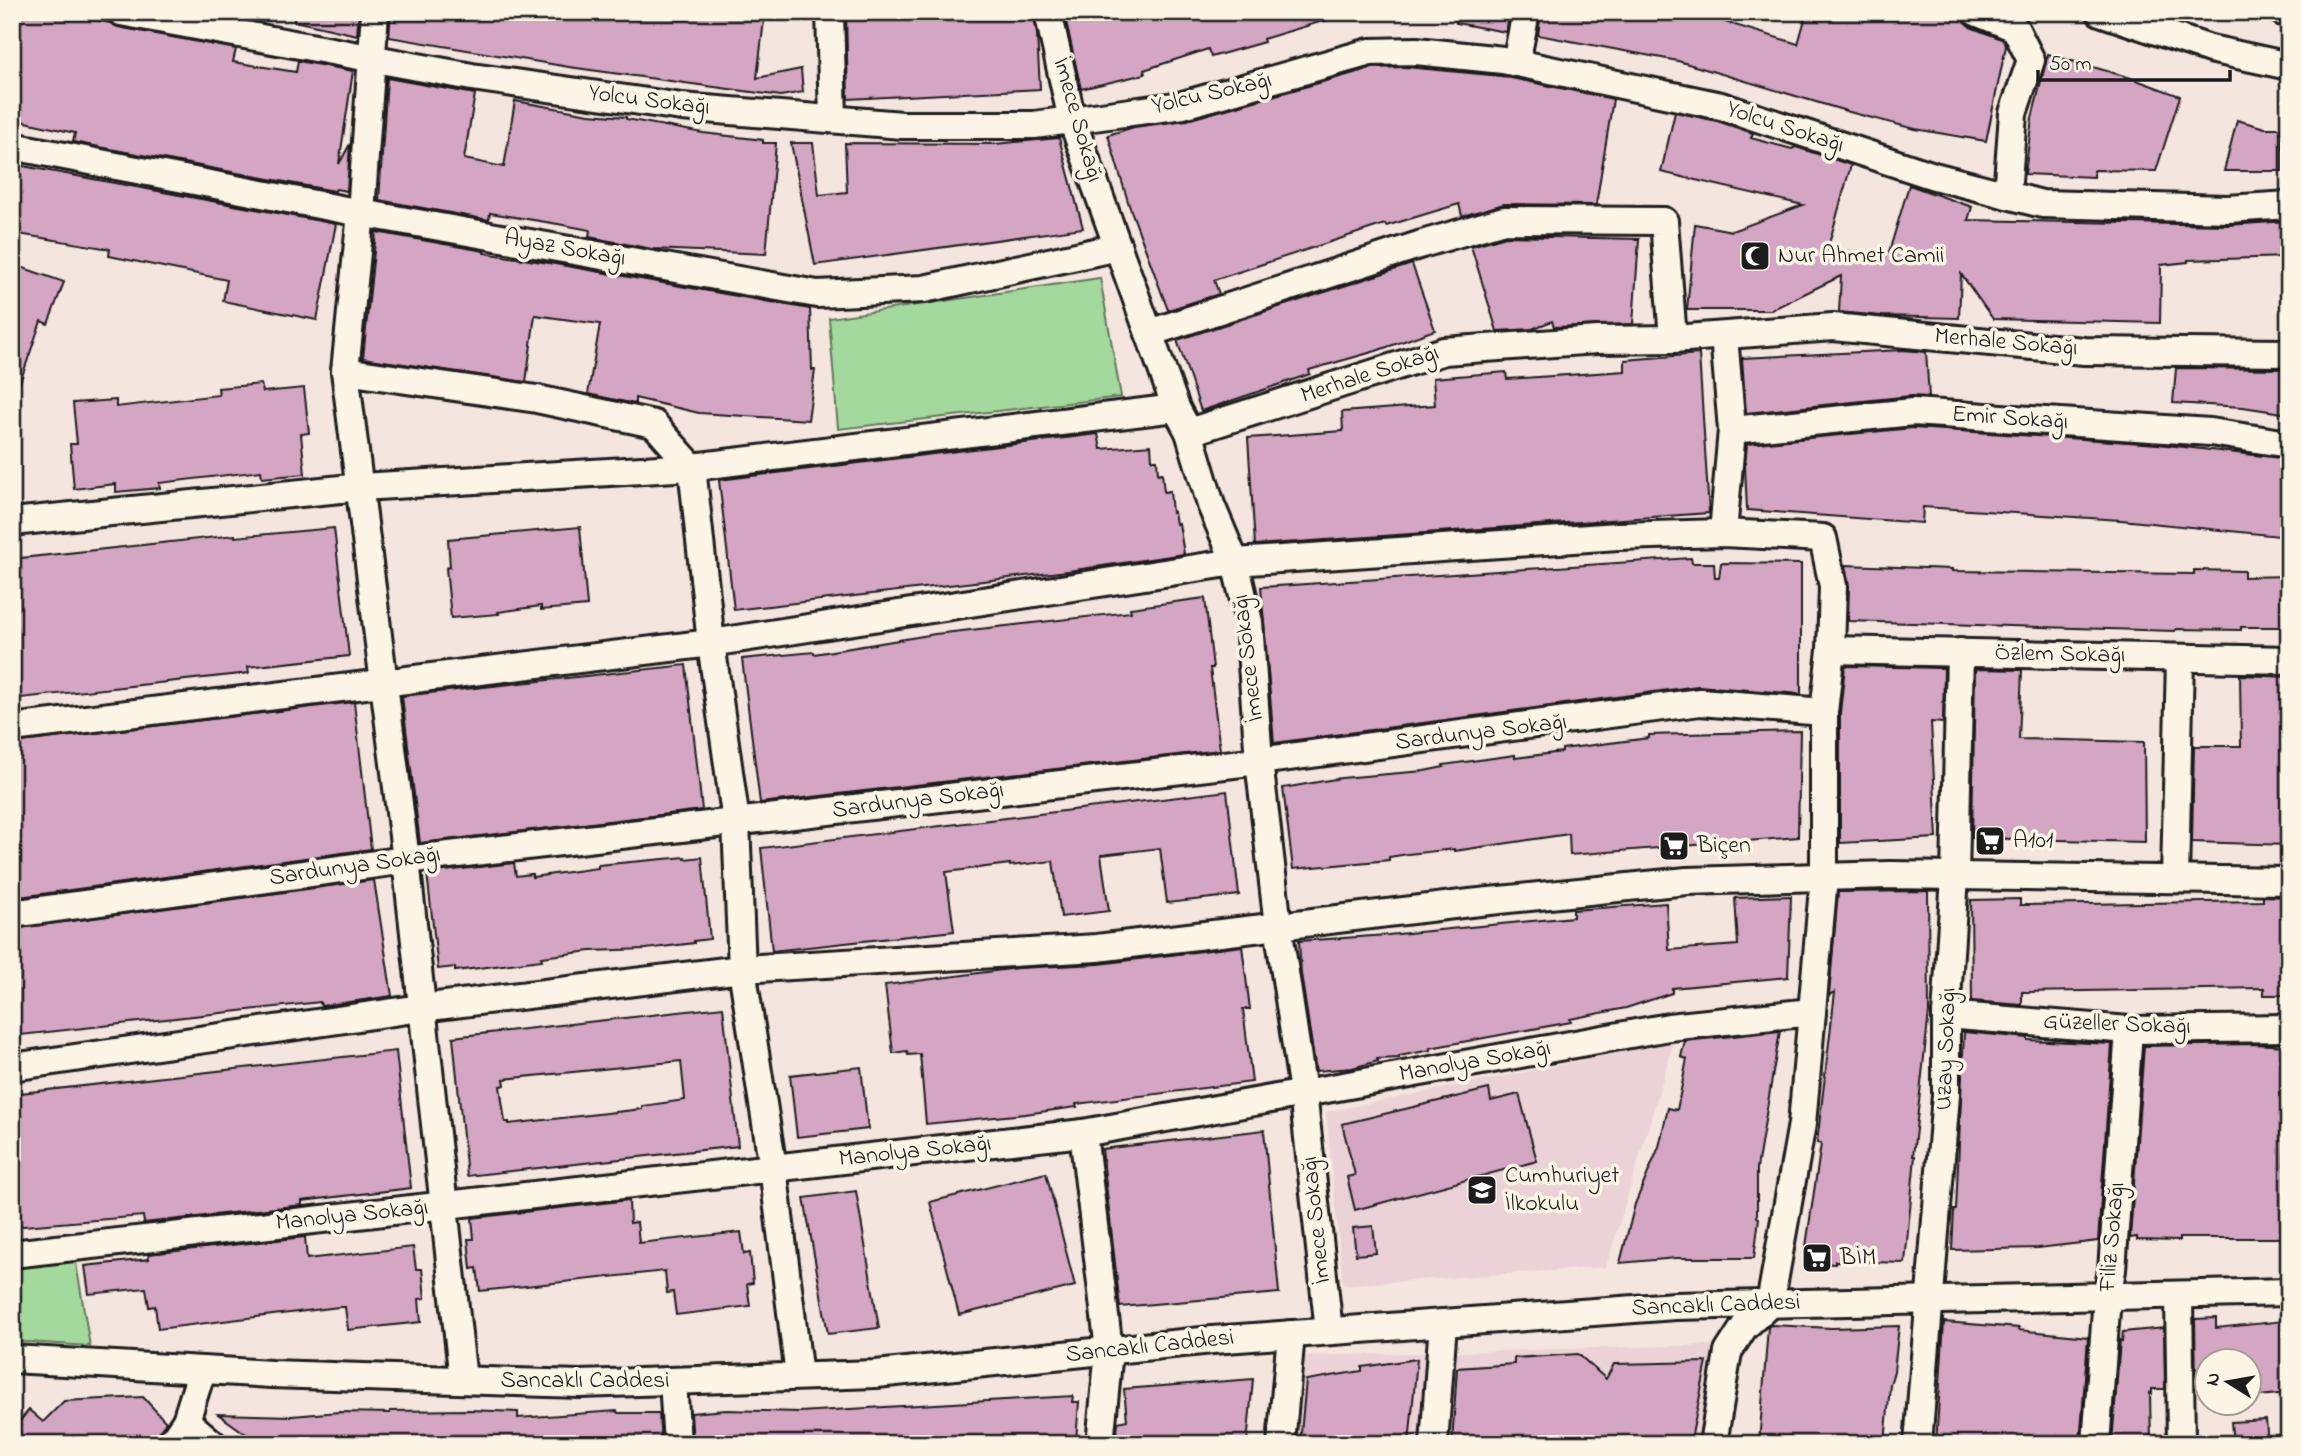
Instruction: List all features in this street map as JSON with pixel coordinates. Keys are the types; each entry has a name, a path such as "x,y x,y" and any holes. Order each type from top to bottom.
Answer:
{"street":[{"name":"Yolcu Sokağı","path":"121,12 472,77 682,107 915,125 1034,125 1183,105 1370,52 1416,51 1516,63 1721,106 1934,176 2042,204 2228,209 2289,205"},
{"path":"375,12 361,213 345,371 406,860 463,1380"},
{"path":"830,12 833,120"},
{"name":"İmece Sokağı","path":"1048,12 1072,120 1176,408 1189,432 1211,505 1236,562 1249,622 1259,761 1278,926 1303,1092 1329,1331"},
{"path":"1516,63 1526,12"},
{"path":"1976,12 2015,29 2031,60 2013,114 2007,195"},
{"path":"2100,12 2210,49 2289,66"},
{"path":"2283,12 2289,13"},
{"name":"Ayaz Sokağı","path":"12,146 361,213 817,294 924,289 1118,247"},
{"path":"1149,333 1504,220 1664,221 1673,340"},
{"name":"Merhale Sokağı","path":"1189,432 1444,351 1597,340 1673,340 1833,327 2084,351 2289,353"},
{"path":"1723,533 1732,430 1724,336"},
{"path":"345,371 537,398 654,424 692,467 711,643 736,822 742,969 773,1168 800,1376"},
{"path":"12,522 361,487 692,467 1176,408"},
{"name":"Emir Sokağı","path":"1732,430 1913,412 2210,432 2289,444"},
{"path":"12,729 711,643 1236,562 1618,536 1723,533 1823,538 1833,586 1831,650 1824,712 1824,877 1802,1124 1770,1304 1744,1327 1728,1352 1713,1444"},
{"name":"Özlem Sokağı","path":"1831,650 2289,660"},
{"name":"Uzay Sokağı","path":"1919,1444 1946,1095 1946,1015 1955,876 1960,653"},
{"path":"2175,879 2180,657"},
{"name":"Sardunya Sokağı","path":"12,914 406,860 1259,761 1700,702 1824,712"},
{"path":"12,1067 421,1009 742,969 1097,948 1470,903 1687,881 1955,876 2289,881"},
{"name":"Manolya Sokağı","path":"12,1254 1083,1133 1669,1027 1812,1012"},
{"name":"Güzeller Sokağı","path":"1946,1015 2129,1030 2289,1028"},
{"name":"Filiz Sokağı","path":"2095,1444 2107,1297 2112,1270 2129,1030"},
{"path":"1083,1133 1109,1350 1100,1444"},
{"name":"Sancaklı Caddesi","path":"12,1359 202,1370 580,1384 876,1374 1291,1334 1675,1306 2289,1292"},
{"path":"2179,1295 2181,1444"},
{"path":"1715,1305 1728,1352"},
{"path":"1434,1444 1443,1323"},
{"path":"1281,1444 1291,1334"},
{"path":"170,1444 186,1422 202,1370"},
{"path":"673,1381 677,1444"},
{"path":"186,1422 213,1444"}],"shaded area":[{"name":"Cumhuriyet İlkokulu","path":"1674,1042 1606,1267 1343,1285 1326,1112"},
{"path":"1717,1345 1697,1444 1297,1444 1305,1356"}],"green space":[{"path":"1100,278 1121,397 838,429 829,318"},
{"path":"75,1257 90,1346 12,1341 12,1263"}],"building":[{"path":"12,12 58,12 118,27 236,49 233,62 296,72 298,61 353,71 339,164 350,144 347,191 301,185 73,142 75,133 12,119"},
{"path":"295,12 359,12 357,35 294,21"},
{"path":"391,12 765,12 757,78 801,69 803,92 781,96 569,67 389,37"},
{"path":"846,12 1033,12 1040,89 848,99"},
{"path":"1064,12 1332,12 1333,18 1211,57 1208,49 1144,70 1145,74 1081,89"},
{"path":"1457,12 1510,12 1506,32 1456,23"},
{"path":"1541,12 1692,12 1798,44 1807,12 1947,12 1962,17 1970,27 2004,40 2006,46 1986,141 1915,129 1853,113 1678,61 1538,35"},
{"path":"2048,54 2131,78 2180,96 2156,171 2094,170 2094,177 2025,174 2032,118"},
{"path":"1406,67 1501,76 1613,99 1596,205 1504,204 1462,216 1459,204 1386,226 1385,224 1214,280 1219,294 1168,310 1129,205 1108,135 1134,127 1187,120 1372,68"},
{"path":"387,78 475,94 464,159 504,167 515,101 776,143 766,254 652,249 589,237 590,230 558,224 490,213 489,220 379,200"},
{"path":"1675,112 1717,121 1753,133 1751,138 1792,149 1796,147 1851,165 1827,251 1889,252 1909,185 1972,207 1968,220 2228,225 2289,221 2289,257 2188,260 2161,265 2160,323 1993,319 1961,274 1959,318 1839,312 1841,276 1771,310 1687,310 1695,224 1732,231 1803,205 1661,172"},
{"path":"2237,120 2265,128 2282,128 2282,171 2224,171"},
{"path":"1059,138 1083,228 815,265 791,143 813,143 819,195 847,192 845,143 995,144"},
{"path":"12,164 336,224 317,320 223,301 227,280 109,256 110,249 12,233"},
{"path":"376,232 810,309 812,370 815,370 808,420 699,413 635,398 635,404 588,394 600,324 535,315 526,382 363,358"},
{"path":"1506,236 1639,239 1633,324 1554,327 1552,321 1532,329 1497,331 1471,246"},
{"path":"12,264 64,282 48,324 41,321 16,394 12,394"},
{"path":"1412,264 1435,330 1376,351 1309,370 1310,374 1201,411 1177,340"},
{"path":"1903,350 1926,352 1929,397 1911,396 1746,413 1742,358"},
{"path":"1699,354 1709,513 1255,545 1248,438 1343,431 1342,412 1435,405 1433,378 1506,372 1507,379 1625,371 1625,360"},
{"path":"2176,368 2289,369 2289,414 2243,407 2173,403"},
{"path":"261,384 263,392 304,388 309,433 301,434 305,474 262,478 261,471 159,483 160,488 116,492 116,484 74,489 70,444 77,444 73,403 116,400 116,407 219,395 218,388"},
{"path":"1913,428 2158,444 2289,459 2289,537 2121,520 1923,507 1922,523 1747,510 1747,444"},
{"path":"1098,434 1101,449 1151,445 1152,460 1157,460 1158,474 1162,473 1164,492 1170,491 1172,513 1174,512 1176,524 1179,523 1184,554 1068,571 734,610 719,480"},
{"path":"580,527 587,606 541,610 541,606 498,612 499,614 451,618 446,568 450,567 448,539"},
{"path":"334,528 349,656 248,667 249,673 12,699 12,559 235,535"},
{"path":"1691,558 1692,563 1714,563 1715,578 1719,578 1721,563 1801,564 1801,694 1698,686 1274,743 1261,587"},
{"path":"1845,565 1952,571 2194,574 2194,570 2244,571 2244,577 2289,576 2289,627 2175,631 1848,621 1849,586"},
{"path":"1205,598 1220,750 760,803 742,659 814,654 935,634 1131,612 1130,608"},
{"path":"686,665 702,810 420,843 402,696"},
{"path":"1845,666 1944,668 1943,723 1931,722 1937,838 1840,843 1840,713"},
{"path":"1975,669 2022,670 2019,739 2144,742 2145,842 1972,838"},
{"path":"2240,675 2289,677 2289,845 2192,842 2194,746 2241,746"},
{"path":"354,702 371,849 12,898 12,743"},
{"path":"1800,731 1798,837 1570,855 1569,834 1454,851 1408,854 1389,857 1389,860 1293,869 1283,788 1341,778 1424,771 1444,767 1443,765 1515,755 1515,758 1562,752 1562,749 1649,738 1649,735"},
{"path":"1227,791 1239,895 1167,903 1160,848 1101,855 1109,911 1061,917 1053,861 1010,864 946,872 954,931 772,951 761,848"},
{"path":"702,857 710,939 646,949 591,951 541,957 542,960 455,971 455,967 438,969 427,873 514,863 516,876 532,874 532,877 598,868 598,865"},
{"path":"374,880 392,996 321,1006 320,1002 12,1036 12,929"},
{"path":"1928,891 1929,1012 1913,1156 1905,1263 1835,1261 1835,1264 1804,1260 1821,1144 1817,1143 1835,992 1829,995 1838,892"},
{"path":"1791,896 1788,977 1672,988 1672,993 1626,1008 1570,1019 1571,1022 1430,1048 1431,1050 1399,1058 1377,1059 1378,1061 1352,1068 1316,1071 1301,974 1299,941 1573,917 1573,910 1666,903 1669,950 1738,945 1735,898"},
{"path":"2263,896 2289,897 2289,995 2264,995 2264,988 2022,992 2022,1005 1972,1001 1971,900 2020,899 2020,905 2263,901"},
{"path":"1242,946 1250,1009 1243,1009 1252,1082 1076,1104 1077,1107 1025,1114 926,1124 920,1054 908,1055 907,1051 893,1053 885,985 1018,968 1099,964"},
{"path":"723,1007 738,1146 467,1176 453,1037","holes":["681,1061 685,1100 642,1106 642,1109 509,1124 505,1122 500,1086 505,1085 504,1079"]},
{"path":"1780,1031 1757,1168 1759,1218 1754,1258 1677,1258 1620,1263 1635,1204 1659,1147 1668,1108 1677,1110 1687,1059 1681,1057 1685,1041"},
{"path":"1964,1032 2028,1040 2112,1044 2098,1241 2038,1248 1952,1250"},
{"path":"2144,1046 2289,1046 2284,1166 2289,1166 2287,1238 2179,1238 2179,1241 2130,1238"},
{"path":"396,1051 411,1188 302,1201 302,1205 144,1223 143,1216 12,1227 12,1094"},
{"path":"861,1067 868,1129 797,1137 790,1075"},
{"path":"1489,1089 1491,1101 1519,1094 1537,1161 1355,1210 1347,1177 1355,1175 1342,1124"},
{"path":"1264,1130 1279,1293 1120,1307 1102,1149"},
{"path":"1046,1173 1075,1286 959,1315 930,1202"},
{"path":"856,1191 879,1328 828,1334 804,1198"},
{"path":"629,1200 630,1223 637,1222 639,1243 741,1232 744,1254 750,1253 753,1283 747,1284 750,1306 676,1315 673,1292 667,1293 665,1271 480,1291 477,1268 471,1269 468,1239 474,1239 472,1218"},
{"path":"1373,1226 1376,1253 1356,1255 1353,1228"},
{"path":"305,1237 307,1259 413,1247 416,1269 422,1269 425,1298 419,1299 421,1322 348,1330 345,1307 339,1307 158,1329 155,1306 149,1307 146,1288 89,1294 85,1266 149,1259 148,1254"},
{"path":"2216,1318 2216,1328 2284,1321 2289,1350 2289,1393 2262,1396 2262,1348 2195,1348 2195,1319"},
{"path":"1944,1322 2088,1337 2080,1444 1936,1444"},
{"path":"1899,1326 1885,1444 1759,1444 1768,1327 1832,1328"},
{"path":"2164,1328 2165,1389 2152,1389 2152,1394 2150,1393 2151,1444 2112,1444 2120,1340 2122,1341 2123,1332"},
{"path":"1578,1354 1606,1379 1614,1364 1707,1362 1690,1444 1452,1444 1457,1368 1514,1364 1514,1358"},
{"path":"1417,1359 1409,1444 1300,1444 1306,1380 1362,1371 1362,1367"},
{"path":"1253,1379 1247,1444 1116,1444 1118,1422 1127,1420 1124,1389"},
{"path":"1073,1396 1072,1402 1079,1402 1076,1441 1070,1444 693,1444 691,1413 726,1410 799,1412"},
{"path":"143,1397 166,1422 154,1444 12,1444 12,1430 29,1410 43,1422 64,1401"},
{"path":"617,1411 659,1413 661,1444 260,1444 218,1414 292,1416 339,1412 518,1412 518,1418"},
{"path":"2266,1420 2268,1444 2233,1444 2231,1422"}],"place":[{"name":"Nur Ahmet Camii","path":"1755,256"},
{"name":"A101","path":"1990,841"},
{"name":"Biçen","path":"1674,846"},
{"name":"Cumhuriyet İlkokulu","path":"1482,1190"},
{"name":"BİM","path":"1817,1258"}]}
